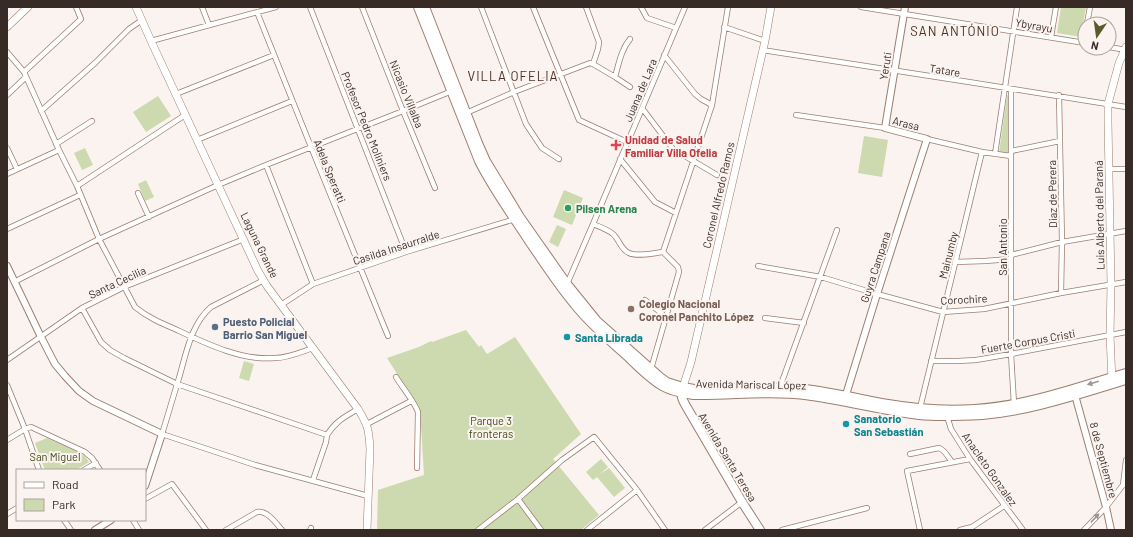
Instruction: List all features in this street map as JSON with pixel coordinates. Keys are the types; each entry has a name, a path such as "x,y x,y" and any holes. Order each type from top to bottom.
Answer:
{"main road":[{"name":"Laguna Grande","path":"136,7 253,261 281,305 358,409 367,424 370,449 367,530"},
{"name":"Avenida Mariscal López","path":"418,7 464,114 479,161 487,176 503,194 517,218 565,287 575,306 593,326 644,372 666,388 682,390 699,395 790,394 920,408 946,413 982,415 1020,410 1075,395 1112,381 1126,373"},
{"name":"Avenida Mariscal López","path":"425,7 454,90"},
{"name":"Coronel Alfredo Ramos","path":"682,390 691,362 765,41 771,7"},
{"path":"7,27 25,8"},
{"name":"Luis Alberto del Paraná","path":"1112,381 1110,335 1111,285 1108,104 1119,63 1126,49"},
{"name":"Avenida Mariscal López","path":"565,287 597,321 651,369 667,382 682,390 780,387 805,389 912,414 930,416 1014,404 1112,381 1126,380"},
{"name":"Avenida Santa Teresa","path":"682,390 682,398 686,406 760,530"}],"street":[{"path":"24,72 81,19 76,7"},
{"path":"202,7 209,25"},
{"path":"151,42 276,7"},
{"name":"Profesor Pedro Moliniers","path":"310,7 406,252"},
{"name":"Nicasio Villalba","path":"362,7 435,188"},
{"path":"481,7 526,124 542,148 559,159"},
{"path":"533,7 579,120 627,142"},
{"path":"586,7 599,42 593,64"},
{"path":"641,7 647,18 676,28"},
{"name":"Juana de Lara","path":"565,287 685,7"},
{"path":"663,252 712,105 728,7"},
{"name":"Ybyrayu","path":"861,7 904,10 1077,42"},
{"path":"995,154 1017,7"},
{"path":"1051,37 1056,7"},
{"name":"Yeruti","path":"885,128 904,10"},
{"name":"Adela Speratti","path":"257,12 388,336"},
{"path":"41,111 95,63 129,29 142,20"},
{"path":"724,27 765,41"},
{"path":"615,77 622,50 630,39"},
{"name":"Tatare","path":"762,50 1126,107"},
{"path":"7,52 24,72 100,239 135,307 142,313 192,337 234,353 258,358 275,358 293,355 313,348"},
{"path":"176,94 274,55"},
{"path":"664,55 695,94 712,105"},
{"path":"464,114 514,92 590,63 630,87"},
{"path":"7,95 26,77"},
{"name":"San Antonio","path":"1011,89 1011,354 1014,404"},
{"path":"14,282 100,239 218,185 454,90"},
{"name":"Diaz de Perera","path":"1059,96 1062,242 1061,293"},
{"path":"197,140 292,101"},
{"path":"642,108 673,149 694,160 717,175"},
{"path":"77,186 185,115"},
{"name":"Arasa","path":"796,115 885,128 995,154 1011,154 1060,141"},
{"path":"56,144 92,122"},
{"name":"Guyra Campana","path":"844,399 928,139"},
{"path":"7,148 16,169"},
{"path":"7,174 59,150"},
{"name":"Mainumby","path":"920,408 982,152"},
{"path":"620,159 655,202 676,213"},
{"path":"266,165 313,284"},
{"path":"1109,169 1126,169"},
{"path":"138,193 149,217"},
{"path":"7,229 80,195"},
{"name":"Casilda Insaurralde","path":"281,305 313,284 406,252 517,218"},
{"path":"593,224 614,235 624,250 629,253 663,252 679,269 651,369"},
{"path":"780,387 837,230"},
{"path":"955,262 1011,257 1062,242 1126,232"},
{"name":"Santa Cecilia","path":"7,360 82,308 124,287 244,239"},
{"path":"7,266 41,337 56,364 79,391 93,401 162,434 255,465 368,496"},
{"name":"Corochire","path":"758,266 821,277 943,312 984,309 1061,293 1126,282"},
{"path":"146,483 192,337 200,318 211,307 264,280"},
{"path":"645,300 666,317"},
{"path":"82,308 101,342 110,350 124,358 177,384 327,435"},
{"path":"765,318 804,323"},
{"name":"Fuerte Corpus Cristi","path":"931,360 976,360 1126,332"},
{"path":"396,377 418,412 417,468"},
{"path":"7,385 25,428 39,469"},
{"name":"8 de Septiembre","path":"1075,395 1111,530"},
{"path":"367,424 411,401"},
{"path":"313,480 324,451 327,435 338,421 358,409"},
{"name":"Anacleto Gonzalez","path":"946,413 952,429 970,459 1004,506 1024,530"},
{"path":"7,440 25,428 31,427 85,452 92,458 99,469"},
{"path":"478,530 518,499 562,460 594,436 637,490 664,530"},
{"path":"910,454 939,448 944,450 952,462"},
{"path":"920,530 907,471 970,459"},
{"path":"1084,530 1106,507 1124,484 1126,460"},
{"path":"86,469 96,463"},
{"path":"146,498 172,484 206,530"},
{"path":"587,530 637,490"},
{"path":"518,499 541,530"},
{"path":"705,530 742,502"},
{"path":"960,530 972,529 1004,506"},
{"path":"782,530 867,508"},
{"path":"7,514 16,509"},
{"path":"226,530 260,511 264,512 282,530"},
{"path":"65,521 71,530"},
{"path":"95,530 110,521"},
{"path":"134,521 139,530"}],"green space":[{"path":"1061,7 1086,7 1084,16 1077,16 1077,36 1057,33"},
{"path":"1008,95 1008,153 999,153 1007,96"},
{"path":"158,96 171,116 146,132 133,112"},
{"path":"864,136 888,140 882,177 858,173"},
{"path":"85,148 93,165 82,170 74,153"},
{"path":"146,180 154,197 145,201 138,184"},
{"name":"Pilsen Arena","path":"564,190 583,198 572,225 553,217"},
{"name":"Pilsen Arena","path":"557,225 566,229 558,247 549,242"},
{"name":"Parque 3 fronteras","path":"466,330 479,347 481,345 487,354 515,337 581,434 553,459 599,515 581,530 377,530 378,490 424,475 420,410 387,358 419,347 431,341 432,342"},
{"path":"244,361 254,364 249,381 239,378"},
{"name":"San Miguel","path":"47,438 85,456 89,462 78,469 45,469 35,443"},
{"path":"601,459 608,467 599,475 609,468 625,488 614,497 597,477 593,480 586,472"}],"place":[{"name":"Unidad de Salud Familiar Villa Ofelia","path":"616,145"},
{"name":"Pilsen Arena","path":"568,208"},
{"name":"Colegio Nacional Coronel Panchito López","path":"631,309"},
{"name":"Puesto Policial Barrio San Miguel","path":"215,327"},
{"name":"Santa Librada","path":"567,337"},
{"name":"Sanatorio San Sebastián","path":"846,424"}],"district":[{"name":"SAN ANTÓNIO","path":"955,31"},
{"name":"VILLA OFELIA","path":"513,76"}]}
